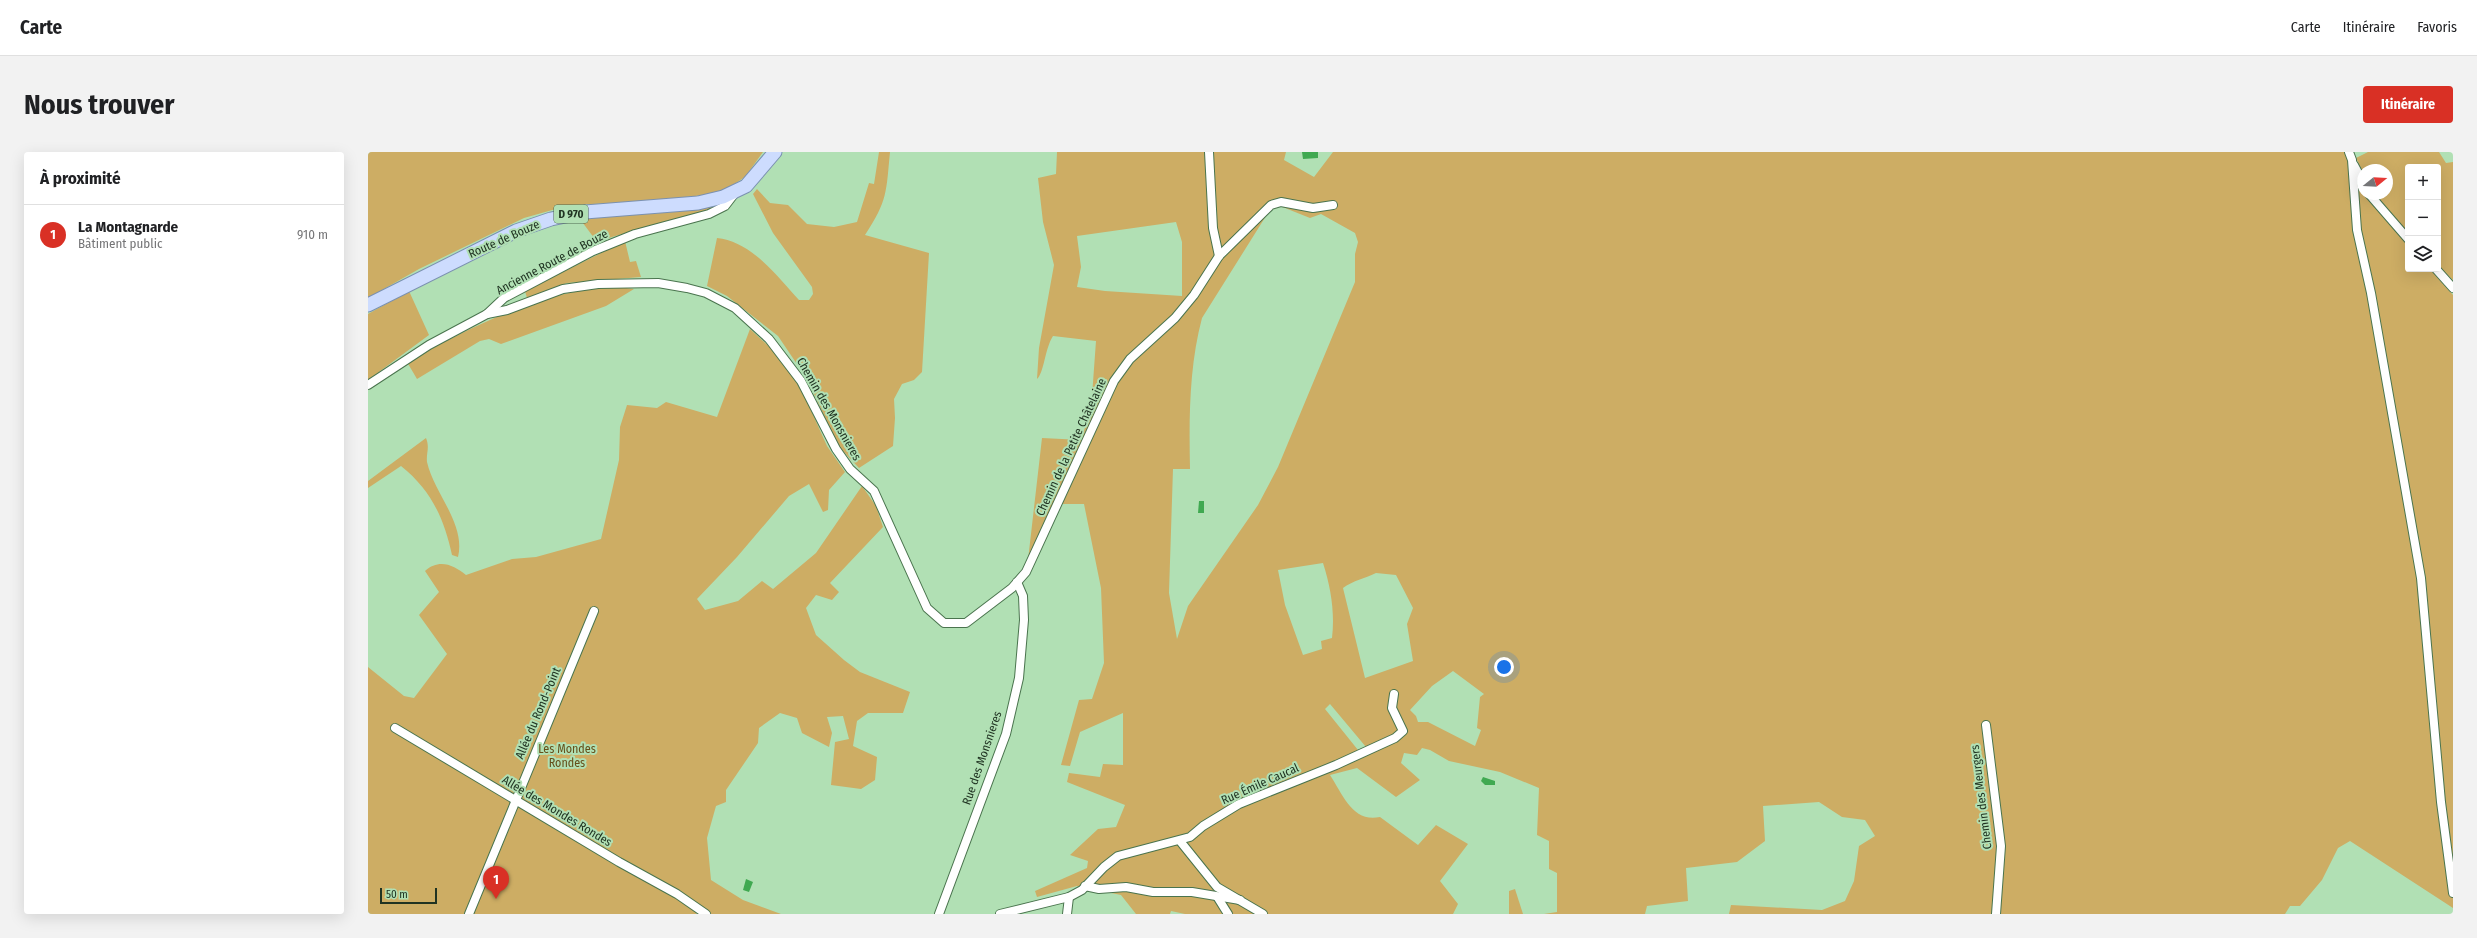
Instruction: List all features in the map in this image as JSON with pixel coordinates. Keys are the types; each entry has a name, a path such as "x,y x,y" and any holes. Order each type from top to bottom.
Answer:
{"main road":[{"name":"Route de Bouze","path":"368,305 516,231 551,219 585,212 698,203 735,192 752,179 775,152"}],"street":[{"path":"1209,152 1213,228 1219,256"},
{"path":"2349,152 2357,170"},
{"path":"2352,160 2357,230 2372,293 2421,578 2441,802 2453,893"},
{"name":"Ancienne Route de Bouze","path":"368,385 429,345 487,314 504,298 593,251 635,234 709,214 725,206 735,192"},
{"path":"2374,200 2405,236"},
{"name":"Chemin de la Petite Châtelaine","path":"1026,572 1114,381 1130,359 1175,318 1194,296 1219,256 1271,205 1281,202 1314,208 1333,205"},
{"path":"2439,272 2453,288"},
{"name":"Chemin des Monsnieres","path":"487,314 506,310 563,289 598,284 658,283 687,288 721,299 745,315 789,362 801,381 836,449 850,469 874,491 927,608 944,623 966,623 1017,582 1026,572"},
{"name":"Rue des Monsnieres","path":"939,914 961,860 983,793 1006,734 1019,678 1023,596 1017,582"},
{"name":"Allée du Rond-Point","path":"469,914 515,799 594,611"},
{"name":"Rue Émile Caucal","path":"1069,897 1085,886 1108,863 1126,853 1180,841 1190,837 1203,826 1239,804 1343,762 1395,738 1403,731 1392,708 1394,694"},
{"name":"Chemin des Meurgers","path":"1986,725 2001,846 1996,914"},
{"name":"Allée des Mondes Rondes","path":"395,728 618,862 677,894 706,914"},
{"path":"1180,841 1217,887 1263,914"},
{"path":"1085,886 1099,889 1126,887 1153,892 1192,892 1218,898 1240,900"},
{"path":"1000,914 1069,897 1067,914"},
{"path":"1218,898 1228,914"}],"green space":[{"path":"368,152 763,152 745,177 725,190 705,195 640,202 570,205 524,218 419,269 368,298"},
{"path":"879,152 890,152 885,195 873,223 865,235 929,253 922,372 914,380 902,384 894,399 895,418 893,446 859,468 839,447 807,379 778,336 727,296 707,286 717,238 741,246 752,253 773,271 799,300 809,300 813,294 812,287 773,233 753,194 757,189 770,203 788,205 807,224 834,227 857,222 869,183 874,184"},
{"path":"1057,152 1286,152 1284,160 1314,177 1333,152 2347,152 2357,178 2357,200 2368,200 2405,241 2405,272 2433,272 2453,295 2453,908 2350,841 2338,848 2322,880 2300,906 2290,906 2285,914 1729,914 1731,905 1822,910 1845,901 1854,881 1859,846 1875,836 1865,820 1842,817 1819,802 1763,806 1765,841 1737,862 1686,868 1688,901 1647,906 1645,914 1544,914 1557,912 1557,873 1549,869 1549,841 1537,835 1539,788 1500,772 1449,761 1430,750 1422,748 1417,755 1404,753 1401,763 1420,780 1396,797 1357,768 1330,775 1344,799 1356,812 1371,818 1380,817 1418,845 1436,825 1468,844 1440,881 1458,904 1453,914 1185,914 1171,911 1170,914 1136,914 1121,895 1077,886 1037,897 1035,891 1087,868 1088,861 1070,855 1098,829 1116,827 1125,805 1067,782 1069,773 1100,777 1103,764 1123,765 1123,713 1080,732 1070,766 1061,765 1079,700 1092,699 1104,663 1101,588 1084,504 1060,504 1028,560 1042,438 1082,440 1092,396 1096,341 1053,336 1037,379 1039,348 1054,265 1043,222 1038,178 1056,174","holes":["1280,206 1310,218 1321,214 1355,233 1358,242 1355,254 1355,282 1278,467 1258,505 1188,606 1177,639 1169,593 1173,469 1190,469 1192,374 1194,355 1202,318 1266,216 1274,208","1176,222 1182,242 1182,296 1105,291 1077,287 1081,267 1077,236","1323,563 1333,610 1333,629 1332,638 1321,641 1322,649 1303,655 1285,605 1278,570","1376,573 1396,575 1413,608 1407,624 1413,661 1365,678 1343,588 1351,583","1453,671 1484,694 1480,697 1477,728 1481,730 1475,746 1428,722 1418,722 1416,716 1410,710 1432,686","1330,704 1366,747 1358,750 1325,709"]},
{"path":"2368,152 2439,152 2446,163 2453,162 2453,280 2441,269 2441,164 2405,164 2405,229 2380,200 2393,200 2393,164 2359,164 2356,158"},
{"path":"719,204 719,206 704,211 627,232 597,242 580,219 667,213"},
{"path":"625,241 630,262 636,261 641,277 567,283 527,298 525,291"},
{"path":"619,287 634,289 606,306 501,344 489,339 480,341 417,379 407,362 490,320 534,303 584,290"},
{"path":"409,291 429,335 368,380 368,314"},
{"name":"Les Mondes Rondes","path":"750,329 775,352 797,379 827,446 845,472 829,490 828,510 823,512 809,484 789,496 737,557 697,599 705,610 738,601 762,581 773,589 816,553 862,486 876,506 883,527 830,583 839,592 832,600 816,595 806,608 816,635 844,660 860,672 910,692 903,713 868,713 857,721 853,746 877,757 875,780 861,789 831,785 835,742 849,739 843,716 827,717 832,733 829,747 802,733 797,718 780,713 759,728 758,743 726,790 726,802 716,806 707,838 711,880 743,900 781,914 711,914 700,907 696,914 368,914 368,667 404,696 414,698 447,654 419,615 439,592 425,571 436,565 446,564 456,568 466,575 512,559 536,557 601,539 619,460 620,427 627,405 657,408 666,402 717,417"},
{"path":"426,438 428,445 427,462 431,474 454,521 458,533 458,557 452,555 445,529 435,506 420,485 401,466 368,488 368,481"},
{"path":"1515,889 1523,914 1509,914 1509,891"}],"shaded area":[{"path":"1302,152 1318,152 1318,158 1303,159"},
{"path":"1199,501 1204,501 1204,513 1198,513"},
{"path":"1483,777 1495,781 1495,785 1485,785 1481,781"},
{"path":"746,879 753,882 749,892 743,890"}],"place":[{"name":"La Montagnarde","path":"496,899"}]}
